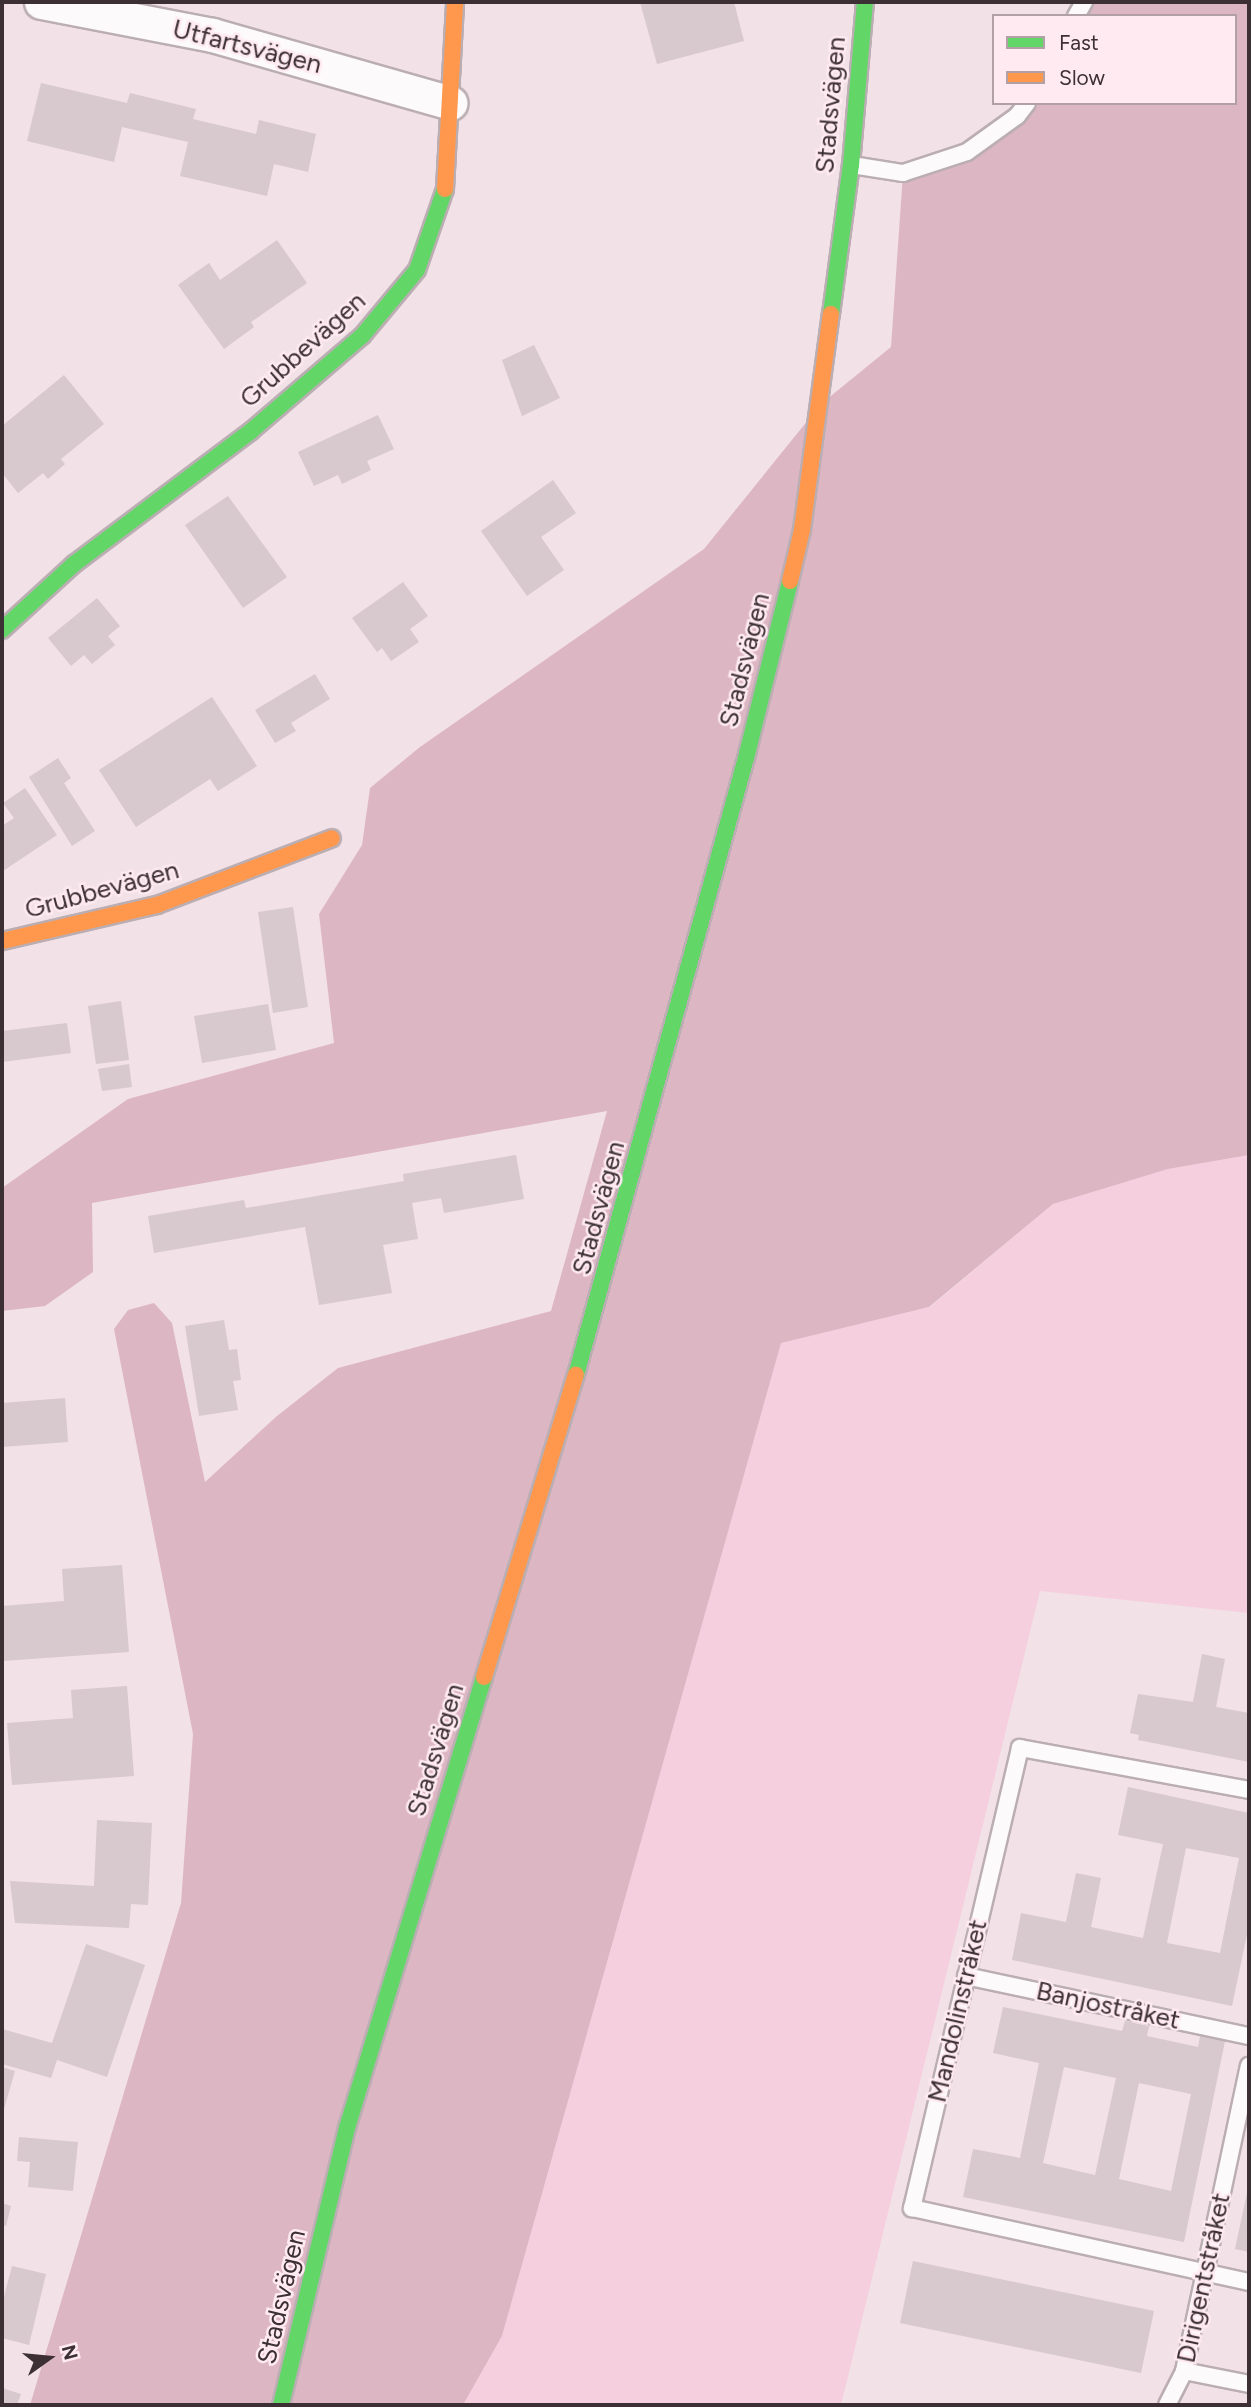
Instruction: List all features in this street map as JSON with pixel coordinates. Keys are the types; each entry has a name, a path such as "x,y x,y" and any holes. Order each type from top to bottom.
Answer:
{"main road":[{"name":"Grubbevägen","path":"2,630 74,564 251,430 362,336 417,270 449,177 455,2"},
{"name":"Stadsvägen","path":"281,2405 347,2128 600,1296 747,754 802,530 851,165 865,2"},
{"name":"Grubbevägen","path":"2,941 157,905 332,838"}],"street":[{"name":"Utfartsvägen","path":"41,2 212,35 450,103"}],"lane":[{"path":"851,165 903,173 967,152 1017,116 1025,105"},
{"name":"Mandolinstråket","path":"1206,2273 912,2208 1020,1748 1249,1790"},
{"name":"Banjostråket","path":"966,1976 1249,2036"},
{"name":"Dirigentstråket","path":"1167,2405 1184,2371 1249,2066"},
{"path":"1206,2273 1249,2282"},
{"path":"1184,2371 1249,2384"}],"shaded area":[{"path":"1084,2 1249,2 1249,1155 1168,1169 1053,1204 929,1307 781,1343 502,2336 463,2405 30,2405 181,1903 193,1734 114,1329 128,1310 154,1303 172,1323 205,1482 277,1416 338,1368 551,1311 607,1111 92,1203 93,1272 45,1306 2,1311 2,1188 128,1099 334,1043 319,914 362,845 370,788 420,747 704,549 821,404 891,347 903,173 967,152 1025,105 1237,105 1237,14 1077,14"},
{"path":"1249,1155 1249,1613 1040,1591 841,2405 463,2405 502,2336 781,1342 930,1307 1053,1204 1168,1169"}],"building":[{"path":"640,2 734,2 744,41 657,64"},
{"path":"41,83 127,103 130,93 196,109 193,119 256,134 259,120 316,134 308,172 274,164 267,196 180,176 188,142 122,127 114,162 27,141"},
{"path":"277,240 307,283 251,322 254,327 224,349 178,285 209,263 220,280"},
{"path":"534,345 560,398 522,416 502,360"},
{"path":"64,375 104,424 61,459 65,464 48,479 43,473 18,493 2,473 2,426"},
{"path":"378,415 394,449 367,461 371,470 342,484 338,475 314,486 298,452"},
{"path":"553,480 576,513 541,537 564,570 527,596 481,531"},
{"path":"228,496 287,577 243,608 185,525"},
{"path":"403,582 428,616 410,629 419,642 391,661 382,648 377,652 352,618"},
{"path":"97,598 120,626 108,636 115,645 92,664 84,655 71,666 48,638"},
{"path":"315,674 330,699 291,723 296,731 275,743 255,710"},
{"path":"212,697 257,766 218,791 210,779 136,827 99,770"},
{"path":"58,758 71,778 64,783 95,831 72,846 29,777"},
{"path":"25,788 57,835 3,871 2,826 14,818 3,803"},
{"path":"293,907 308,1007 273,1013 258,912"},
{"path":"121,1001 129,1060 96,1064 88,1006"},
{"path":"268,1004 276,1050 202,1063 194,1016"},
{"path":"67,1023 71,1053 2,1062 2,1031"},
{"path":"129,1064 132,1087 102,1091 98,1069"},
{"path":"516,1155 524,1199 444,1213 441,1198 412,1203 418,1239 383,1245 392,1293 319,1305 305,1227 154,1253 148,1216 244,1200 246,1208 404,1181 403,1174"},
{"path":"224,1320 229,1350 237,1349 241,1380 233,1381 238,1410 199,1416 185,1326"},
{"path":"65,1398 68,1442 2,1447 2,1403"},
{"path":"122,1565 129,1652 3,1661 2,1606 64,1601 62,1569"},
{"path":"1202,1654 1225,1659 1216,1707 1249,1713 1249,1762 1138,1740 1139,1735 1130,1733 1138,1694 1193,1702"},
{"path":"127,1686 134,1776 12,1785 7,1723 73,1718 71,1690"},
{"path":"1128,1787 1249,1813 1249,1925 1232,2006 1012,1960 1021,1913 1066,1922 1076,1873 1101,1878 1091,1927 1143,1938 1163,1844 1118,1835","holes":["1186,1848 1239,1858 1220,1953 1167,1943"]},
{"path":"97,1820 152,1823 148,1905 131,1904 129,1928 15,1923 10,1881 94,1886"},
{"path":"86,1944 145,1965 107,2077 57,2060 51,2078 2,2064 2,2029 52,2043"},
{"path":"1003,2007 1122,2031 1125,2021 1149,2026 1147,2036 1198,2047 1200,2036 1225,2041 1184,2242 963,2197 973,2149 1020,2158 1039,2063 993,2053","holes":["1064,2067 1116,2078 1095,2175 1043,2163","1139,2083 1191,2094 1171,2191 1119,2179"]},
{"path":"2,2067 15,2071 4,2109 2,2108"},
{"path":"19,2137 78,2142 73,2191 28,2187 30,2162 17,2161"},
{"path":"1249,2189 1249,2252 1235,2249"},
{"path":"2,2203 11,2206 6,2226 2,2225"},
{"path":"913,2261 1154,2311 1141,2373 900,2323"},
{"path":"12,2266 46,2274 29,2345 2,2338 2,2304"},
{"path":"2,2388 21,2394 17,2405 2,2405"}],"traffic: fast":[{"path":"831,314 851,165 865,2"},
{"path":"2,630 74,564 251,431 362,336 417,270 445,189"},
{"path":"576,1375 747,754 790,581"},
{"path":"281,2405 347,2128 484,1677"}],"traffic: slow":[{"path":"445,189 455,2"},
{"path":"790,581 802,530 831,314"},
{"path":"2,941 157,905 332,838"},
{"path":"484,1677 576,1375"}]}
